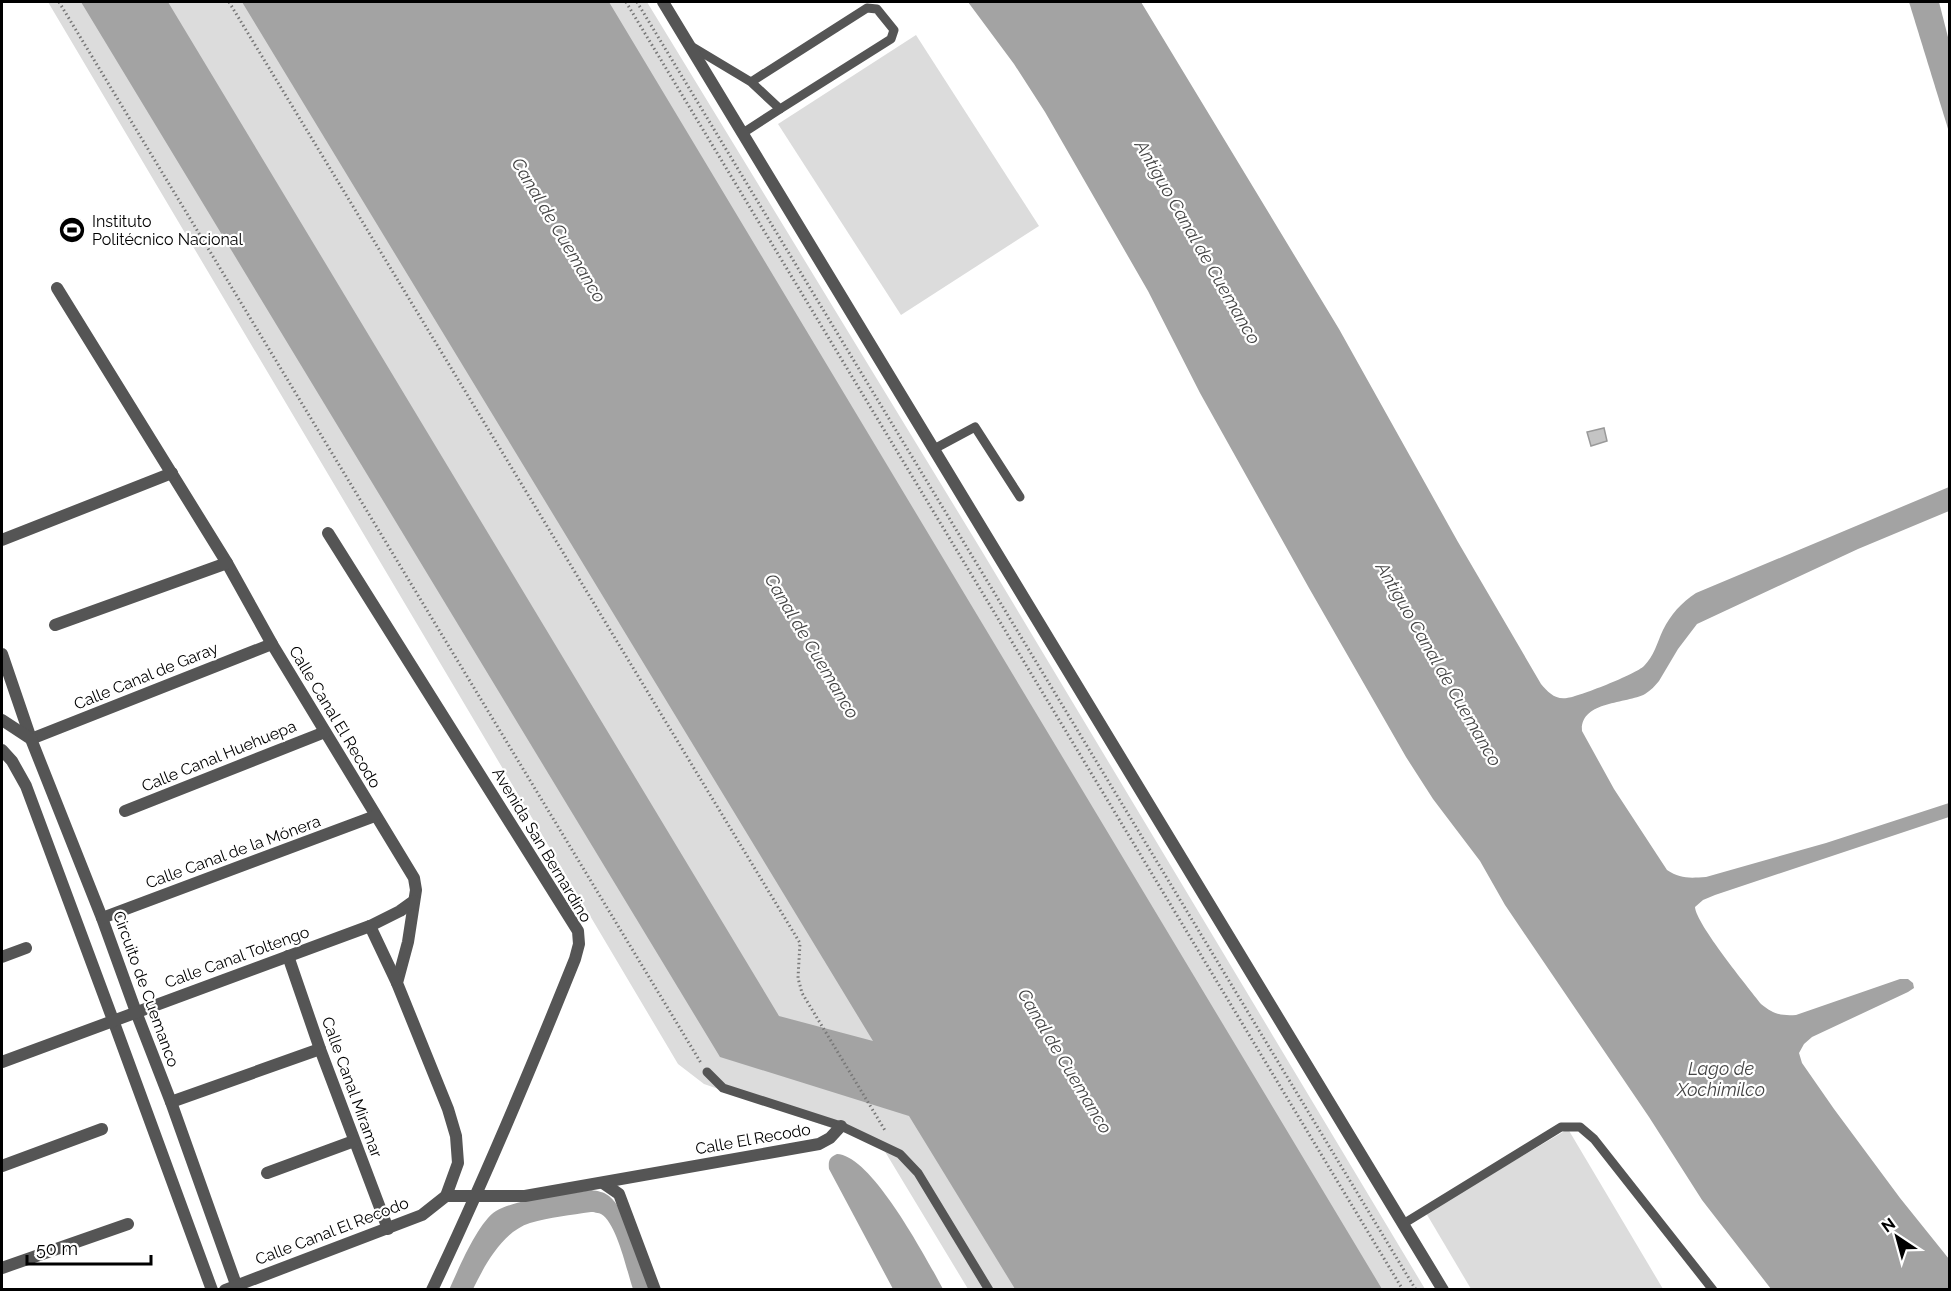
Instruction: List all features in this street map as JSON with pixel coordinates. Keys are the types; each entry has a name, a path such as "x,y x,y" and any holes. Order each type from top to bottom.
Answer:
{"street":[{"path":"663,2 1443,1290"},
{"name":"Calle Canal El Recodo","path":"57,288 172,472 227,563 272,644 414,878 416,890 408,942 397,983"},
{"path":"2,540 172,472"},
{"name":"Avenida San Bernardino","path":"328,533 578,931 579,944 574,959 514,1109 432,1290"},
{"path":"55,625 227,563"},
{"name":"Calle Canal de Garay","path":"31,739 272,644"},
{"name":"Circuito de Cuemanco","path":"2,654 31,739 102,918 171,1102 233,1288"},
{"path":"2,720 31,739"},
{"name":"Calle Canal Huehuepa","path":"125,811 325,732"},
{"path":"2,750 12,761 26,786 212,1290"},
{"name":"Calle Canal de la Mónera","path":"102,918 375,816"},
{"name":"Calle Canal Toltengo","path":"2,1062 370,926 414,901"},
{"path":"370,926 397,983 456,1136 458,1164 446,1196 476,1197"},
{"path":"2,957 26,948"},
{"name":"Calle Canal Miramar","path":"288,956 320,1049 388,1229"},
{"path":"171,1102 320,1049"},
{"name":"Calle El Recodo","path":"476,1197 525,1196 819,1144 830,1138 841,1126"},
{"path":"2,1166 102,1129"},
{"path":"267,1173 354,1141"},
{"path":"603,1183 619,1194 655,1290"},
{"name":"Calle Canal El Recodo","path":"233,1288 422,1215 446,1196"},
{"path":"2,1268 128,1224"}],"lane":[{"path":"743,133 891,39 894,30 877,9 867,8 751,82"},
{"path":"690,46 751,82 780,109"},
{"path":"934,449 975,427 1020,497"},
{"path":"707,1072 723,1088 841,1126 900,1154 918,1173 988,1290"},
{"path":"1403,1224 1560,1127 1580,1127 1594,1139 1713,1290"}],"path":[{"path":"59,2 707,1072"},
{"path":"229,2 800,943 798,978 802,993 900,1154"},
{"path":"626,2 1403,1290"},
{"path":"637,2 1416,1290"}],"shaded area":[{"path":"48,2 647,2 980,548 1425,1289 968,1289 881,1145 704,1084 678,1064"},
{"path":"916,35 1039,226 901,315 778,124"},
{"path":"1568,1129 1663,1289 1471,1289 1426,1213"}],"water":[{"name":"Canal de Cuemanco","path":"81,2 168,2 779,1016 873,1041 242,2 609,2 1382,1289 1015,1289 909,1116 720,1057"},
{"name":"Lago de Xochimilco","path":"968,2 1141,2 1339,329 1458,542 1541,684 1555,697 1567,698 1583,694 1639,670 1653,654 1669,619 1696,593 1949,487 1949,511 1858,549 1697,624 1653,688 1637,697 1596,709 1583,721 1582,731 1614,789 1667,870 1690,878 1706,877 1826,843 1949,803 1949,817 1715,895 1703,900 1695,907 1713,941 1761,1004 1777,1014 1796,1015 1900,979 1908,979 1913,983 1914,988 1908,992 1812,1037 1799,1053 1802,1063 1834,1109 1949,1259 1949,1289 1771,1289 1702,1200 1649,1117 1505,905 1480,861 1433,799 1406,757 1200,393 1148,291 1045,112 1014,64"},
{"path":"1909,2 1939,2 1949,41 1949,132"},
{"path":"837,1154 851,1159 866,1171 882,1190 912,1234 943,1289 893,1289 829,1169 830,1159"},
{"path":"591,1190 609,1196 623,1214 650,1289 633,1289 612,1227 601,1214 591,1212 545,1219 520,1227 496,1250 473,1289 449,1290 482,1225 496,1211 529,1200"}],"building":[{"path":"1604,428 1607,441 1591,446 1587,432"}],"place":[{"name":"Instituto Politécnico Nacional","path":"72,230"}],"water label":[{"name":"Antiguo Canal de Cuemanco","path":"1198,242"},
{"name":"Antiguo Canal de Cuemanco","path":"1439,664"}]}
